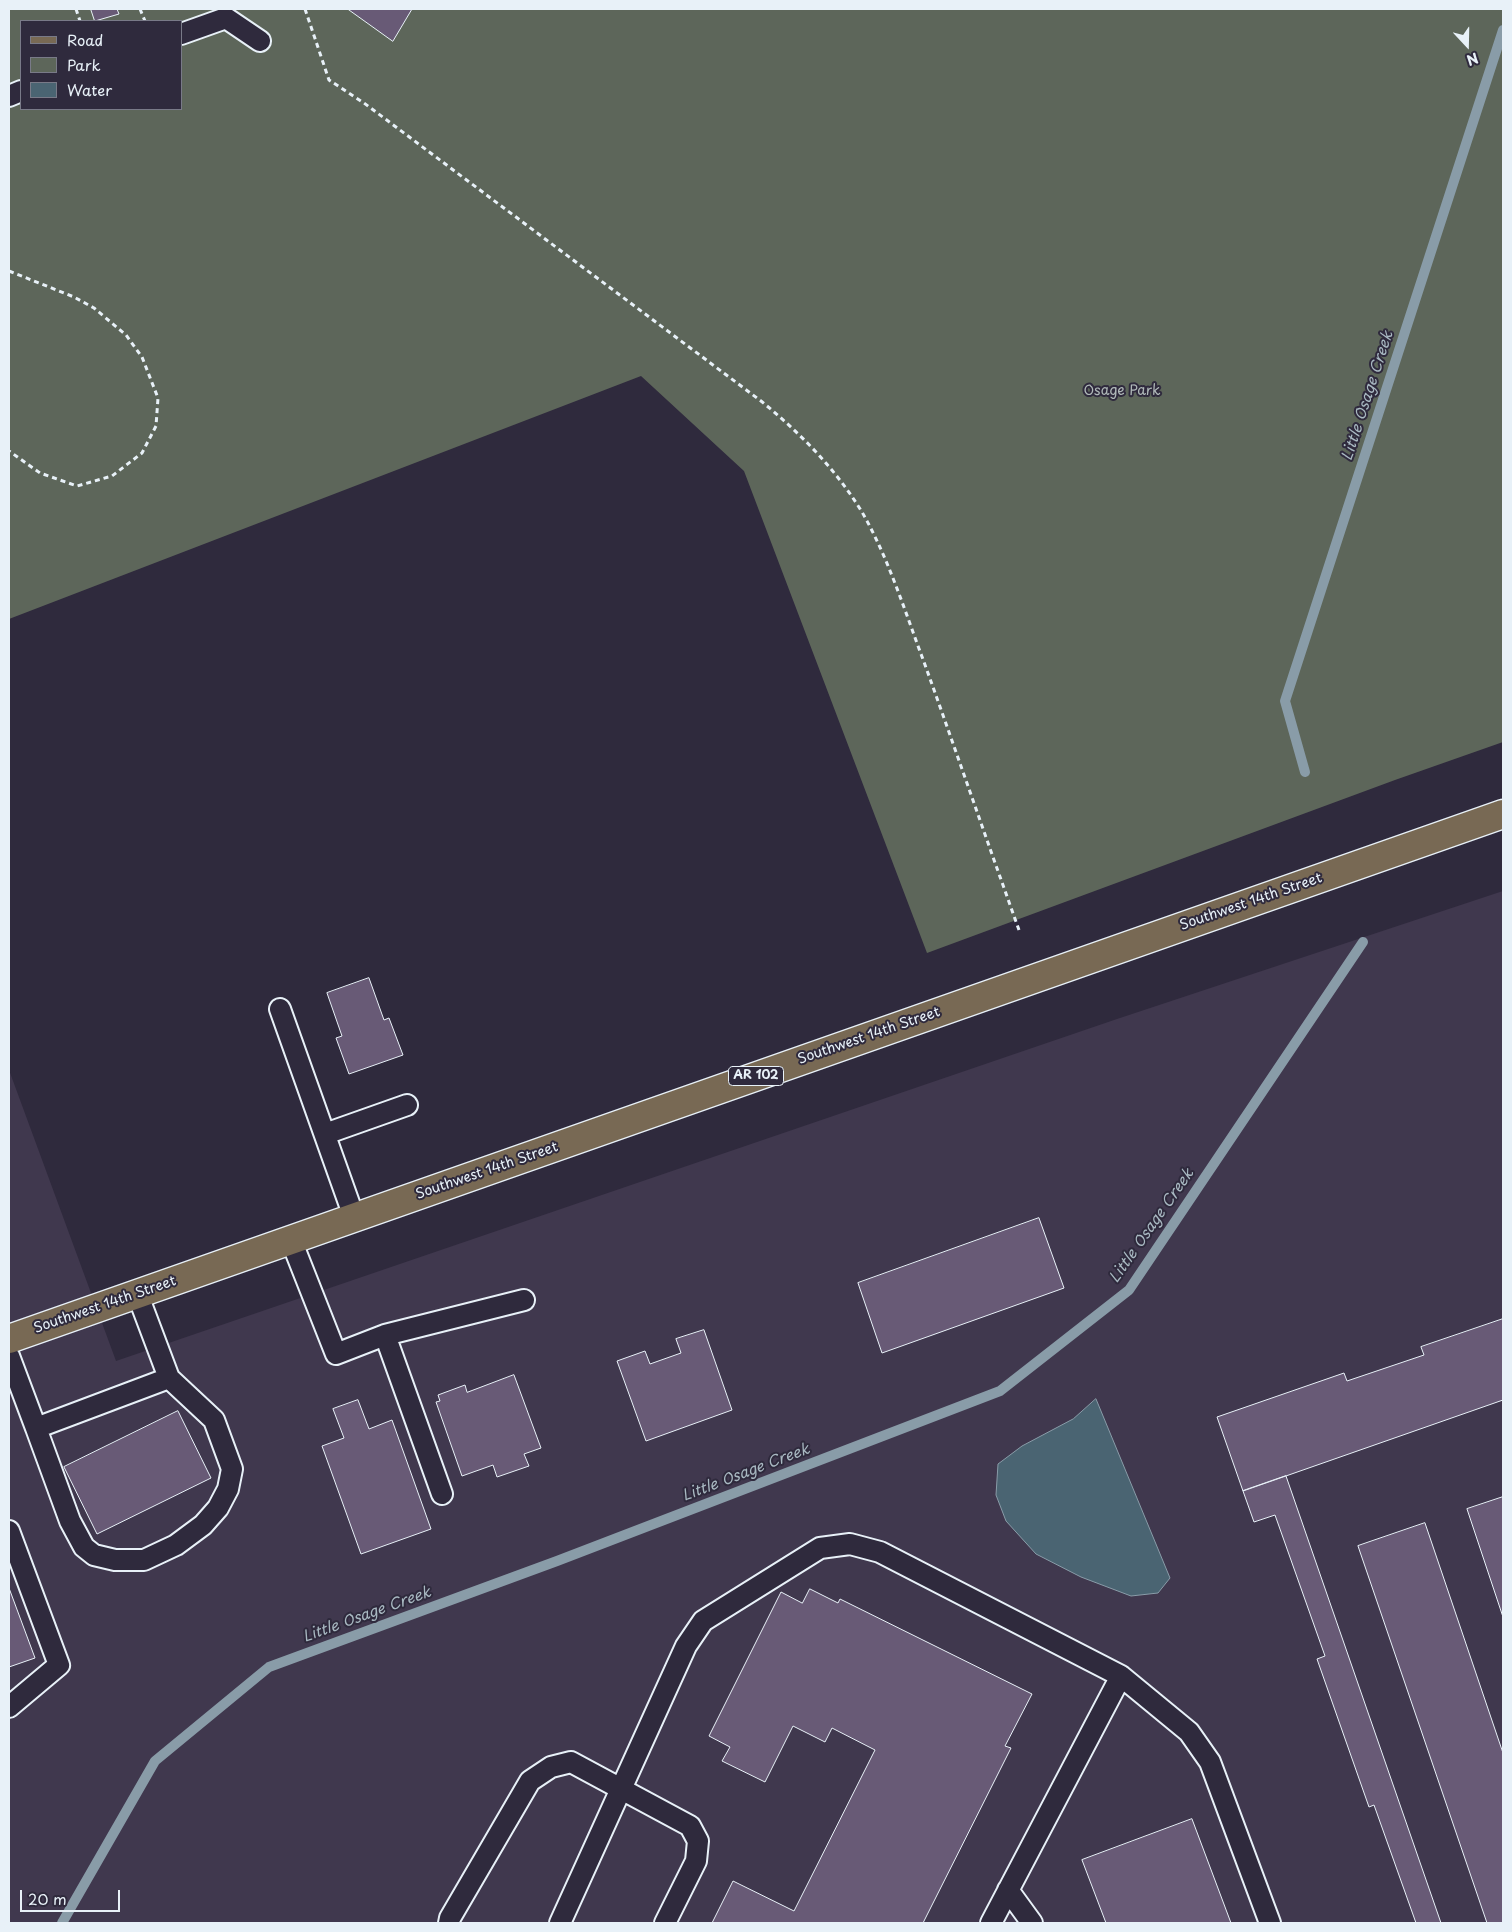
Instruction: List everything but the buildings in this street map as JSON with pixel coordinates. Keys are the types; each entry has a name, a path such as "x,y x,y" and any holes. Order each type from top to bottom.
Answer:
{"main road":[{"name":"Southwest 14th Street","path":"9,1339 1503,814"}],"lane":[{"path":"182,34 226,18 260,41"},
{"path":"280,1009 354,1217"},
{"path":"325,1134 407,1105"},
{"path":"291,1240 336,1354 385,1335 524,1300"},
{"path":"9,1356 70,1522 84,1547 94,1555 115,1560 144,1560 176,1545 202,1525 218,1508 228,1489 232,1469 214,1420 169,1378 137,1293"},
{"path":"385,1335 442,1494"},
{"path":"36,1428 169,1378"},
{"path":"9,1531 59,1665 9,1707"},
{"path":"560,1923 686,1646 703,1621 820,1548 850,1544 880,1552 1121,1676 1189,1732 1210,1762 1270,1923"},
{"path":"990,1923 1121,1676"},
{"path":"449,1923 450,1918 530,1781 551,1767 571,1762 690,1826 698,1842 696,1861 665,1923"},
{"path":"1008,1890 1032,1923"}],"path":[{"path":"305,9 329,80 380,115 761,400 796,430 829,465 861,511 880,546 929,677 1018,930"},
{"path":"9,271 80,300 94,308 126,335 142,357 158,398 156,426 142,453 112,476 78,486 40,473 9,451"}],"shaded area":[{"path":"1503,891 1503,1923 9,1923 9,1070 116,1361 1117,1019"}],"green space":[{"name":"Osage Park","path":"9,9 1503,9 1503,742 927,953 744,471 641,376 9,619"}],"water":[{"path":"1096,1399 1170,1578 1158,1593 1131,1596 1081,1577 1036,1554 1006,1521 996,1495 998,1464 1022,1446 1073,1419"}],"waterway":[{"name":"Little Osage Creek","path":"1305,772 1285,701 1503,30"},
{"name":"Little Osage Creek","path":"62,1923 155,1761 269,1667 557,1561 1000,1391 1129,1290 1363,942"}]}
